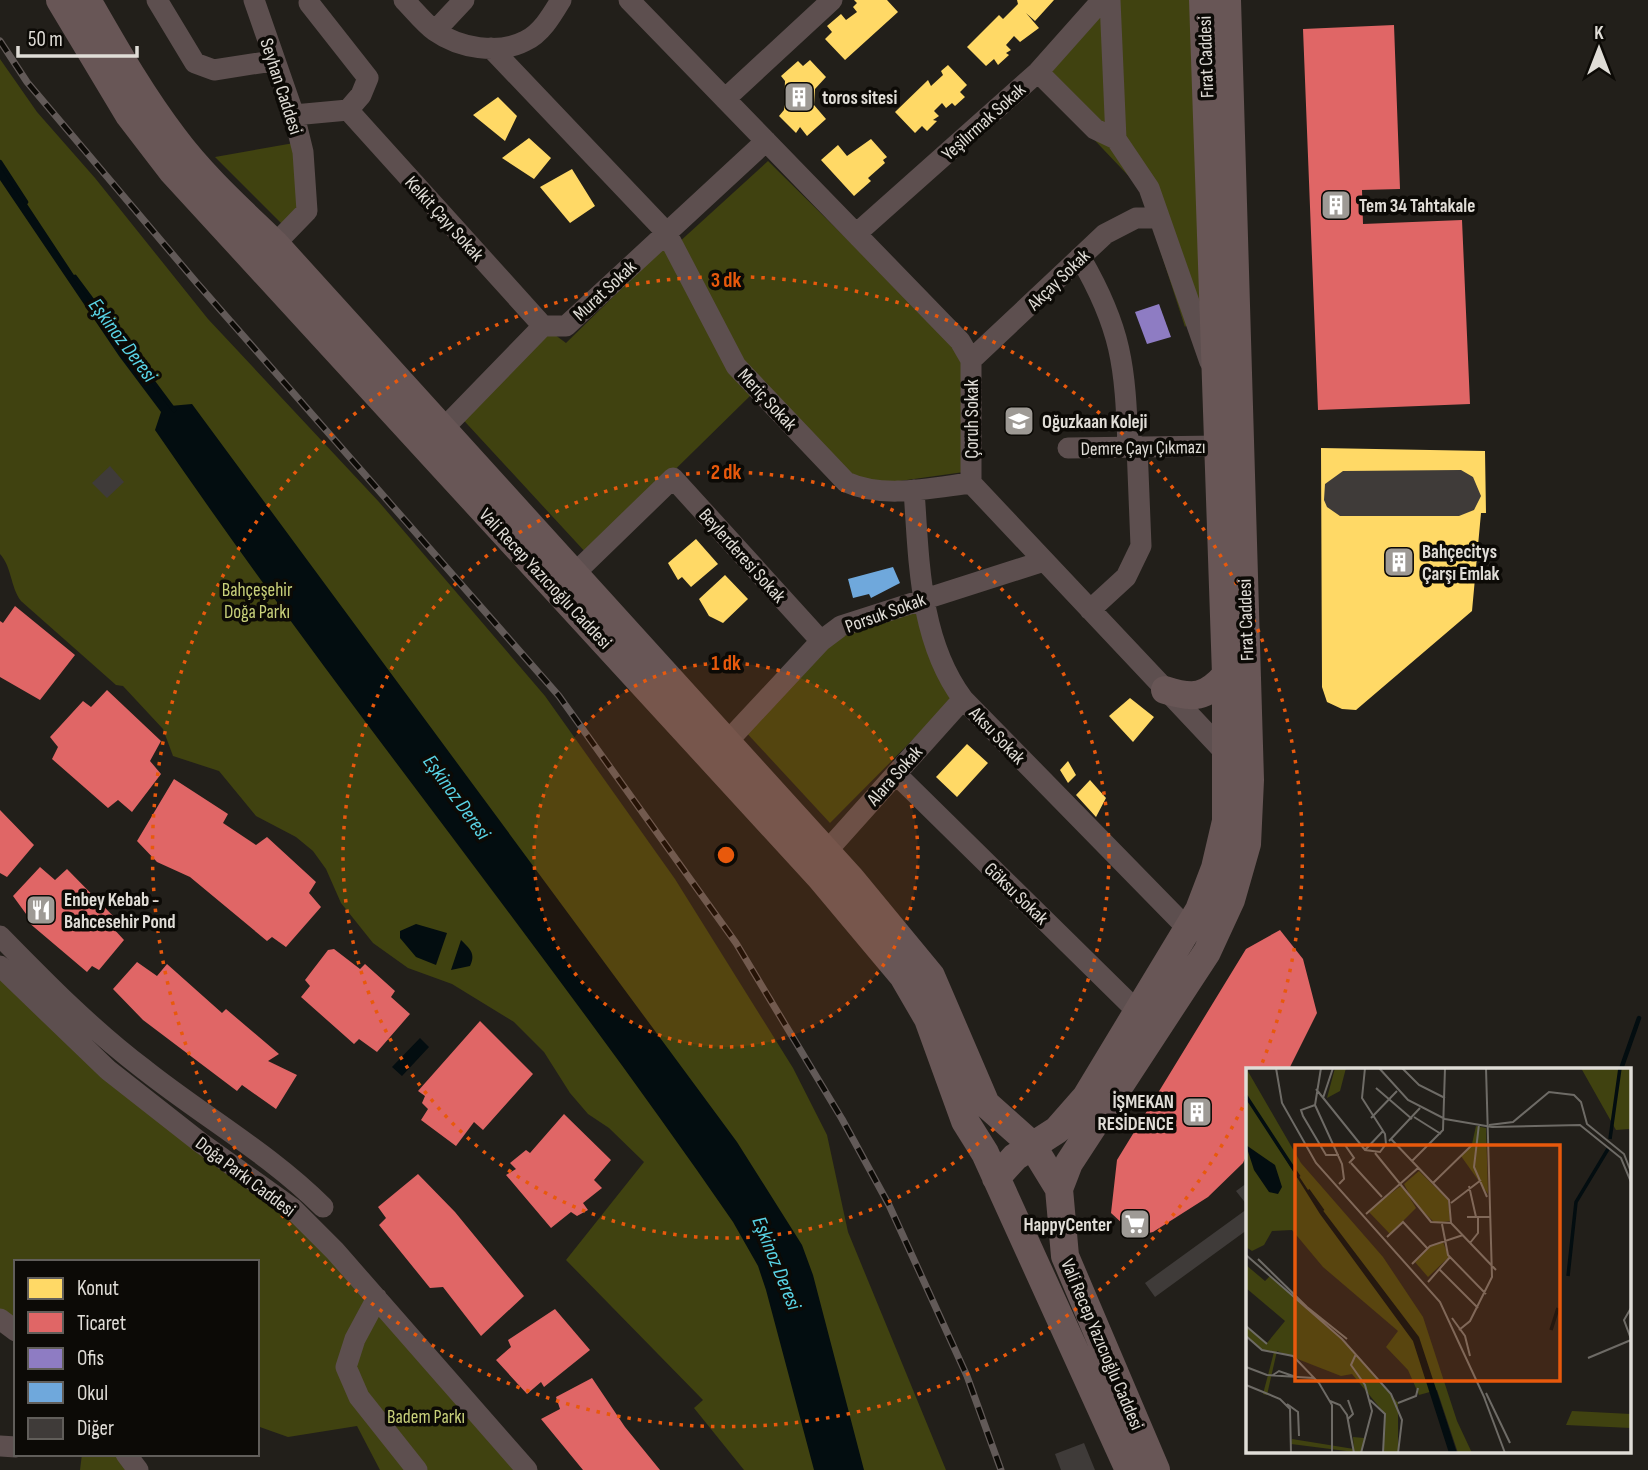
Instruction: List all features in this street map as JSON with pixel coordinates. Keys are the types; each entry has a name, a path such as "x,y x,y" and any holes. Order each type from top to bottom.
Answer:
{"main road":[{"name":"Vali Recep Yazıcıoğlu Caddesi","path":"60,0 129,115 172,171 811,867 903,976 928,1019 965,1121 996,1178 1129,1470"},
{"name":"Vali Recep Yazıcıoğlu Caddesi","path":"87,0 131,76 174,139 222,192 275,244 826,852 931,976 986,1104 1032,1145 1059,1202 1065,1255 1156,1470"},
{"name":"Fırat Caddesi","path":"996,1178 1015,1157 1057,1130 1086,1097 1199,909 1215,868 1226,821 1226,675 1203,0"},
{"name":"Fırat Caddesi","path":"1059,1202 1069,1163 1212,942 1231,901 1247,844 1250,780 1227,0"},
{"path":"1165,690 1187,697 1200,694 1226,675"},
{"path":"1023,1237 1038,1239 1048,1233 1059,1202"}],"street":[{"path":"157,0 195,63 214,70 272,61"},
{"name":"Seyhan Caddesi","path":"254,0 272,61 294,115 303,152 307,211 275,244"},
{"path":"404,0 435,31 465,46 491,48 525,41 549,20 561,0"},
{"path":"435,31 464,0"},
{"name":"Çoruh Sokak","path":"629,0 960,341 971,360 971,483 1250,780"},
{"path":"725,99 832,0"},
{"name":"Yeşilırmak Sokak","path":"856,234 1038,72 1102,0"},
{"path":"1110,0 1116,139 1149,188 1157,218 1215,376"},
{"path":"294,115 348,110 361,95 368,78 309,3"},
{"name":"Meriç Sokak","path":"491,48 666,232 736,366 846,482 864,490 914,489 971,483"},
{"path":"1038,72 1095,130 1116,139"},
{"name":"Kelkit Çayı Sokak","path":"348,110 543,326"},
{"name":"Murat Sokak","path":"543,326 566,326 766,141"},
{"name":"Akçay Sokak","path":"971,360 1080,257 1116,229 1136,218 1157,218"},
{"path":"1080,257 1103,297 1120,345 1133,446 1141,546 1126,577 1090,610"},
{"path":"442,430 543,326"},
{"name":"Demre Çayı Çıkmazı","path":"1068,448 1218,446"},
{"name":"Beylerderesi Sokak","path":"573,575 673,478 821,641"},
{"name":"Aksu Sokak","path":"914,489 921,599 951,683 963,699 1186,927"},
{"name":"Porsuk Sokak","path":"726,743 821,641 841,626 1044,561"},
{"name":"Alara Sokak","path":"826,852 963,699"},
{"name":"Göksu Sokak","path":"896,774 1138,1012"},
{"path":"0,936 74,1012 144,1070 308,1191 323,1207"},
{"name":"Doğa Parkı Caddesi","path":"0,967 108,1070 201,1143 292,1208 377,1298 527,1470"},
{"path":"377,1298 355,1339 346,1367 359,1397 418,1470"}],"green space":[{"path":"1101,0 1193,0 1202,307 1185,327 1140,188 1030,72"},
{"name":"Bahçeşehir Doğa Parkı","path":"0,59 37,112 95,178 208,319 379,502 545,696 675,879 793,1068 827,1135 848,1232 946,1470 744,1470 694,1408 703,1400 566,1260 644,1162 609,1128 588,1114 570,1093 544,1052 514,1022 452,984 408,968 373,943 341,903 326,869 313,851 296,837 256,816 219,771 173,756 163,729 123,686 116,685 21,601 0,554"},
{"path":"294,143 303,209 286,228 215,157"},
{"path":"768,161 951,342 963,366 964,472 871,485 851,475 739,358 677,244"},
{"path":"664,247 751,395 588,555 456,412 543,326 566,343"},
{"path":"918,606 957,695 830,823 743,729 843,629"},
{"name":"Badem Parkı","path":"0,966 44,1010 292,1208 527,1470 380,1470 357,1426 288,1437 259,1427 259,1260 14,1260 14,1330 0,1319"},
{"path":"82,1456 128,1456 140,1470 80,1470"}],"water":[{"path":"0,163 103,319 170,406 192,404 737,1142 802,1245 813,1275 864,1470 814,1470 766,1290 758,1266 733,1222 591,1023 297,630 155,430 161,412 119,356 0,180"},
{"path":"416,924 447,933 436,965 416,957 400,938 400,931"},
{"path":"461,940 471,952 472,962 470,966 451,970"},
{"path":"420,1038 429,1047 402,1076 392,1067"}],"building: Konut":[{"path":"854,0 887,0 898,12 845,60 825,39 832,32 827,26 841,14 846,20 857,12 853,7 857,3"},
{"path":"1017,0 1054,0 1035,21 1026,13 1039,28 1020,42 1014,36 1006,45 1011,50 1006,53 1009,55 998,65 994,59 986,66 967,47 999,15 1003,19 1018,4"},
{"name":"toros sitesi","path":"810,60 826,77 815,89 814,105 826,119 807,136 800,127 796,133 779,116 784,110 785,81 781,76 798,61 803,66"},
{"path":"948,65 967,85 960,92 965,97 955,106 952,103 946,108 942,103 934,111 939,116 933,120 937,121 927,131 922,126 915,133 895,112 928,80 931,86 943,75 941,71"},
{"path":"498,97 517,116 505,141 473,115"},
{"path":"529,138 551,158 534,179 502,158"},
{"path":"871,139 887,157 883,160 885,163 868,178 871,181 854,196 821,160 838,145 847,156"},
{"path":"572,169 595,206 570,223 540,187"},
{"name":"Bahçecitys Çarşı Emlak","path":"1321,448 1485,451 1486,513 1481,513 1472,611 1356,710 1342,709 1327,702 1322,687"},
{"path":"696,539 718,564 691,587 682,577 678,580 668,563"},
{"path":"725,575 748,599 723,623 709,616 699,599"},
{"path":"1130,698 1154,717 1133,742 1109,716"},
{"path":"967,744 988,763 957,797 936,777"},
{"path":"1068,761 1076,775 1068,783 1060,770"},
{"path":"1090,780 1106,798 1096,817 1076,795"}],"building: Ticaret":[{"name":"Tem 34 Tahtakale","path":"1394,25 1400,189 1362,190 1363,224 1462,220 1470,404 1318,410 1303,29"},
{"path":"15,606 75,655 40,700 0,677 0,621 3,623"},
{"path":"107,690 161,741 150,761 161,774 132,812 118,800 108,808 52,759 58,747 50,737 83,701 91,707"},
{"path":"174,779 228,814 223,823 256,845 267,837 316,882 309,893 321,907 286,947 272,937 267,941 190,877 157,862 137,841"},
{"path":"0,810 34,845 7,877 0,873"},
{"path":"40,867 55,880 67,869 116,919 112,927 124,940 99,970 92,966 87,972 28,922 29,918 13,896"},
{"name":"İŞMEKAN RESİDENCE","path":"1280,930 1303,959 1317,1013 1290,1068 1246,1068 1246,1156 1243,1163 1208,1197 1153,1232 1136,1236 1111,1213 1117,1160 1246,949"},
{"path":"334,949 360,969 365,964 395,991 391,997 410,1014 377,1052 359,1039 354,1044 301,997 310,986 305,980 328,950"},
{"path":"137,962 157,976 167,964 222,1013 226,1009 279,1054 268,1061 297,1075 276,1109 242,1085 237,1091 143,1020 113,989"},
{"path":"480,1021 533,1074 483,1130 474,1122 456,1146 421,1120 428,1109 422,1103 425,1096 418,1091"},
{"path":"564,1114 611,1160 594,1180 602,1188 583,1203 588,1210 577,1216 571,1212 551,1228 506,1175 516,1169 510,1163 526,1150 530,1153"},
{"path":"418,1174 455,1212 524,1296 481,1336 443,1287 430,1288 379,1225 386,1218 378,1207"},
{"path":"555,1309 590,1350 544,1387 541,1382 527,1394 496,1360 511,1347 508,1340"},
{"path":"592,1378 625,1427 660,1470 583,1470 541,1419 560,1409 556,1397"}],"building: Ofis":[{"path":"1159,304 1171,337 1147,344 1135,312"}],"building: Okul":[{"path":"893,567 900,583 871,598 869,594 853,598 848,579"}],"building: Diğer":[{"path":"110,466 124,482 107,498 92,483"},
{"path":"1461,470 1473,477 1481,496 1474,510 1459,516 1340,516 1327,507 1324,500 1325,484 1343,471"},
{"path":"1246,1184 1246,1204 1236,1191"},
{"path":"1246,1210 1246,1231 1155,1297 1145,1283"},
{"path":"1084,1443 1095,1470 1061,1470 1055,1454"}],"waterway":[{"name":"Eşkinoz Deresi","path":"0,162 26,202"},
{"name":"Eşkinoz Deresi","path":"75,277 174,410"},
{"path":"1621,1068 1639,1018"}],"railway":[{"path":"0,41 27,82 196,282 559,696 736,943 842,1119 889,1205 967,1376 1001,1470"}],"place":[{"name":"toros sitesi","path":"799,97"},
{"name":"Tem 34 Tahtakale","path":"1336,205"},
{"name":"Oğuzkaan Koleji","path":"1019,421"},
{"name":"Bahçecitys Çarşı Emlak","path":"1399,562"},
{"name":"Enbey Kebab - Bahcesehir Pond","path":"41,910"},
{"name":"İŞMEKAN RESİDENCE","path":"1197,1112"},
{"name":"HappyCenter","path":"1135,1224"}]}
